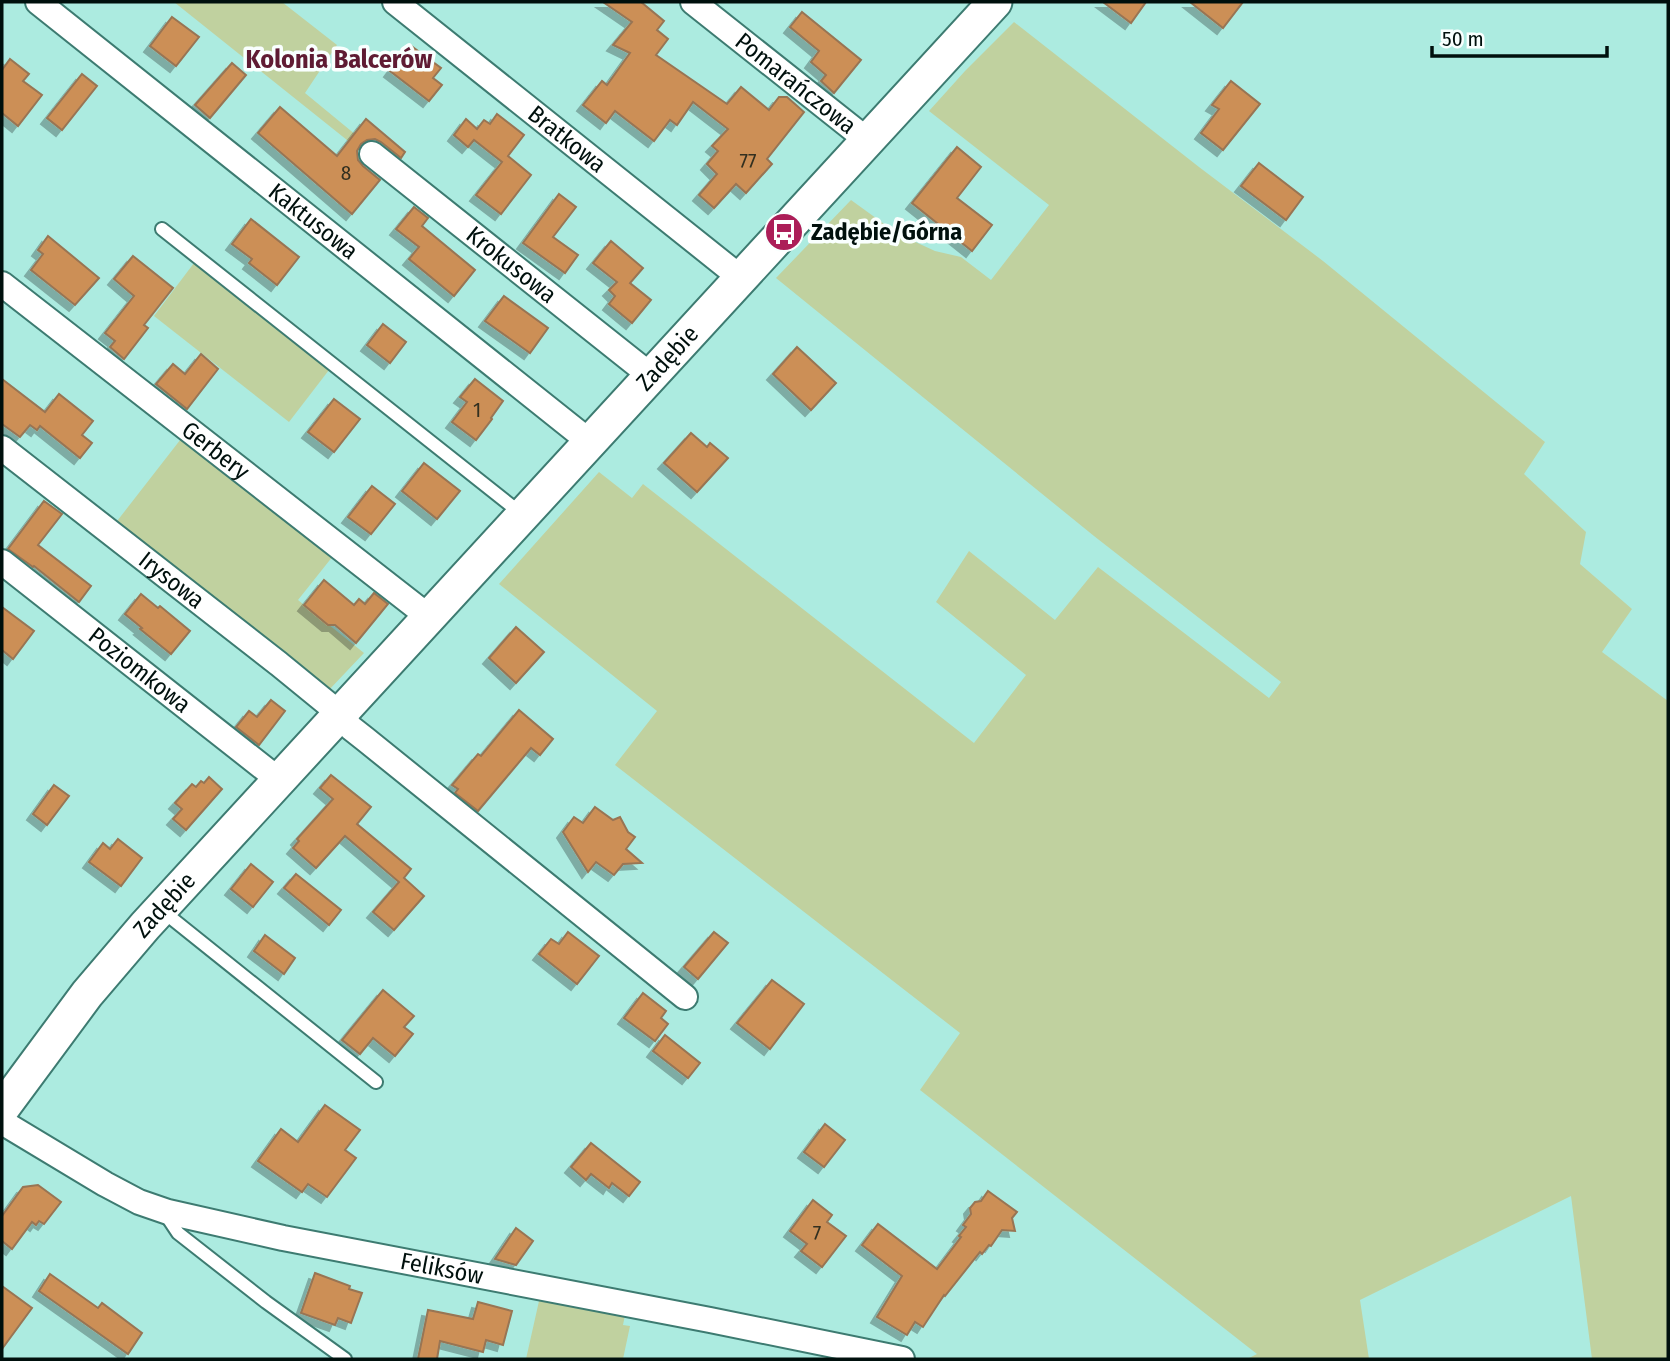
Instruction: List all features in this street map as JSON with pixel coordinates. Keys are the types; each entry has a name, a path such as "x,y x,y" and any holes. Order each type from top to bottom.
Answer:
{"street":[{"name":"Kaktusowa","path":"37,2 590,442"},
{"name":"Bratkowa","path":"395,2 741,278"},
{"name":"Pomarańczowa","path":"693,2 867,140"},
{"name":"Zadębie","path":"2,1109 87,994 160,909 867,140 984,5"},
{"name":"Krokusowa","path":"372,154 650,375"},
{"name":"Gerbery","path":"2,284 429,617"},
{"name":"Irysowa","path":"2,448 339,713"},
{"name":"Poziomkowa","path":"2,562 279,780"},
{"path":"339,713 351,728 685,997"},
{"name":"Feliksów","path":"2,1122 116,1190 168,1212 283,1238 902,1359"}],"lane":[{"path":"162,229 523,515"},
{"path":"160,909 376,1082"},
{"path":"168,1212 178,1233 345,1359"}],"green space":[{"path":"174,2 282,2 337,45 305,93 373,149 367,156"},
{"path":"1014,22 1323,261 1545,442 1524,474 1586,532 1580,564 1632,609 1602,652 1668,701 1668,1359 1592,1359 1571,1196 1360,1300 1369,1359 1247,1359 1257,1354 920,1090 960,1033 615,765 657,711 499,584 599,472 632,498 643,484 974,743 1026,675 936,602 969,551 1055,620 1098,567 1269,698 1281,682 1094,536 776,278 851,200 898,234 935,251 961,257 991,280 1049,205 929,111"},
{"path":"194,263 329,370 289,422 154,316"},
{"path":"184,435 337,551 298,600 364,653 328,691 114,525"},
{"path":"539,1301 625,1315 623,1325 630,1326 623,1359 526,1359"}],"building":[{"path":"603,2 641,2 664,21 657,30 668,39 656,55 727,104 741,87 769,110 779,97 787,97 804,112 767,159 772,164 746,193 736,184 714,208 699,195 717,174 707,164 718,151 712,146 728,129 693,102 677,125 670,120 654,141 615,111 606,123 583,105 602,81 607,85 630,53 613,45 632,22"},
{"path":"1103,2 1146,2 1131,23"},
{"path":"1190,2 1243,2 1223,28"},
{"path":"802,12 861,60 834,93 821,81 826,75 811,62 819,51 790,27"},
{"path":"172,17 199,37 176,66 150,46"},
{"path":"410,45 441,68 433,78 442,85 429,101 390,71"},
{"path":"10,59 29,74 23,81 42,95 18,126 2,113 2,70"},
{"path":"232,63 246,75 210,118 195,105"},
{"path":"82,74 97,86 62,130 47,118"},
{"path":"1231,81 1260,104 1223,150 1201,133 1219,109 1212,105"},
{"path":"280,107 337,156 366,119 405,152 401,158 375,139 361,144 357,151 358,160 380,180 352,214 258,133"},
{"path":"497,114 524,135 508,156 531,175 501,214 476,195 502,162 474,140 468,147 454,135 466,119 477,129 484,120 490,124"},
{"path":"957,147 981,167 957,198 992,225 972,251 912,203"},
{"path":"1259,163 1303,197 1286,220 1241,186"},
{"path":"559,194 576,207 553,237 578,255 565,273 523,243"},
{"path":"414,207 428,218 422,226 475,270 454,296 409,259 419,247 396,229"},
{"path":"251,219 299,257 277,285 249,263 252,259 232,244"},
{"path":"48,236 99,278 75,305 31,270 43,254 38,250"},
{"path":"611,241 643,268 630,283 651,300 632,323 609,304 615,296 609,290 617,282 593,263"},
{"path":"133,256 173,288 144,325 148,328 124,359 110,347 115,341 105,333 134,296 114,279"},
{"path":"504,296 548,328 530,353 485,321"},
{"path":"383,324 406,342 390,363 367,345"},
{"path":"797,347 836,383 811,410 773,374"},
{"path":"201,354 218,369 187,409 156,384 173,364 185,374"},
{"path":"2,379 45,412 59,394 93,421 82,435 92,443 80,458 40,426 37,430 30,425 20,437 2,424"},
{"path":"475,379 503,401 476,440 452,422 467,402 460,397"},
{"path":"334,399 360,419 334,452 308,432"},
{"path":"691,433 707,447 710,443 728,458 697,492 664,463"},
{"path":"424,463 460,491 437,519 402,491"},
{"path":"372,486 395,504 371,534 348,517"},
{"path":"44,501 62,514 38,545 91,586 79,602 8,549"},
{"path":"324,580 354,605 359,599 365,604 374,593 388,604 356,643 335,625 328,625 304,605"},
{"path":"141,594 190,631 171,654 125,614"},
{"path":"2,607 34,631 13,659 2,650"},
{"path":"516,627 544,652 516,683 489,658"},
{"path":"271,700 285,711 259,745 236,727 249,711 257,717"},
{"path":"519,710 553,739 540,755 531,748 478,811 455,793 458,789 452,785 478,754 481,756"},
{"path":"331,775 371,807 357,824 411,869 404,878 424,896 394,930 373,912 399,882 345,836 316,868 293,848 299,841 297,839 333,799 320,788"},
{"path":"209,777 222,789 186,830 173,819 182,809 175,803 192,784 196,787"},
{"path":"54,785 69,796 47,825 33,814"},
{"path":"595,807 613,820 620,817 628,832 635,837 626,849 642,863 623,864 614,875 596,862 588,872 563,832 574,817 583,823"},
{"path":"118,839 142,858 121,886 89,862 103,843 110,849"},
{"path":"251,864 273,882 253,907 231,889"},
{"path":"296,874 341,910 329,925 284,888"},
{"path":"568,932 599,956 577,984 539,954 551,939 559,944"},
{"path":"714,932 728,943 698,979 684,967"},
{"path":"265,935 295,958 284,974 254,951"},
{"path":"772,980 804,1004 770,1049 737,1023"},
{"path":"383,990 414,1016 404,1027 413,1034 395,1056 373,1038 360,1054 342,1040"},
{"path":"643,993 666,1011 661,1018 668,1024 655,1041 624,1018"},
{"path":"665,1035 700,1063 688,1078 653,1051"},
{"path":"325,1105 360,1130 345,1150 356,1158 327,1197 308,1184 302,1192 258,1161 281,1129 298,1142"},
{"path":"825,1124 845,1140 824,1167 804,1152"},
{"path":"591,1143 640,1182 629,1196 612,1183 609,1188 591,1174 586,1180 571,1167"},
{"path":"38,1185 61,1202 44,1224 39,1221 36,1225 32,1222 12,1249 2,1241 2,1216 23,1187"},
{"path":"988,1191 1017,1212 1012,1218 1015,1231 1002,1230 991,1246 982,1254 980,1252 944,1295 923,1327 915,1322 907,1335 877,1317 902,1276 862,1245 878,1224 937,1269 961,1237 959,1236 966,1227 963,1225 971,1214 970,1208 975,1202 981,1201"},
{"path":"813,1200 832,1215 827,1222 846,1236 822,1267 801,1251 807,1244 790,1231"},
{"path":"516,1228 533,1241 516,1265 495,1259"},
{"path":"315,1273 362,1293 351,1323 338,1318 335,1325 301,1313"},
{"path":"50,1274 98,1308 102,1303 142,1333 128,1354 39,1291"},
{"path":"2,1286 32,1308 2,1349"},
{"path":"478,1302 512,1311 503,1345 486,1340 483,1352 440,1341 437,1359 418,1359 428,1310 473,1319"}],"place":[{"name":"Zadębie/Górna","path":"784,232"}],"district":[{"name":"Kolonia Balcerów","path":"339,59"}]}
